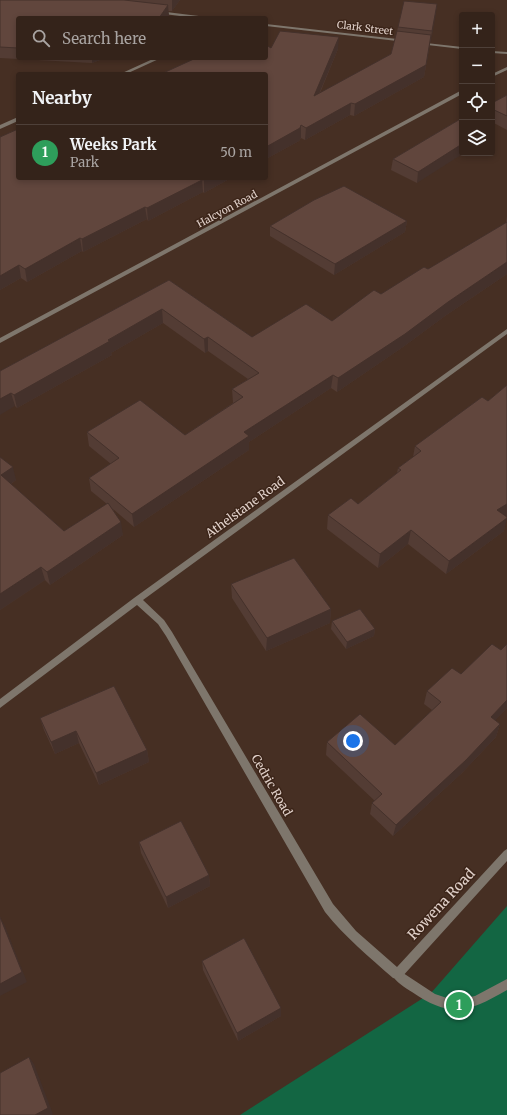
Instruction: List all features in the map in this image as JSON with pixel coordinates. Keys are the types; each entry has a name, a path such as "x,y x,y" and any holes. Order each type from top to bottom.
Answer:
{"street":[{"path":"149,11 190,16"},
{"name":"Clark Street","path":"268,25 459,48"},
{"path":"495,52 507,53"},
{"path":"127,72 154,60"},
{"path":"495,74 507,68"},
{"name":"Halcyon Road","path":"0,341 459,94"},
{"path":"0,127 16,120"},
{"name":"Athelstane Road","path":"0,704 137,600 507,331"},
{"name":"Cedric Road","path":"137,600 150,611 169,634 329,908 341,924 360,943 397,974 417,990 434,1000 454,1006 472,1003 507,984"},
{"name":"Rowena Road","path":"397,974 507,854"}],"green space":[{"path":"507,906 507,1115 240,1115 431,993"}],"building":[{"path":"0,0 124,0 168,5 160,16 16,16 16,48 0,47"},
{"path":"404,1 437,4 432,31 398,27"},
{"path":"280,31 339,37 314,96 391,54 397,31 431,35 426,65 355,104 351,103 306,128 301,125 300,128 268,146 268,72 165,72 192,60 268,60 268,46 271,48"},
{"path":"507,95 507,116 495,110 495,101"},
{"path":"459,120 459,146 418,172 393,159"},
{"path":"16,130 16,180 202,180 82,239 80,238 25,269 19,265 0,276 0,137"},
{"path":"344,186 407,221 335,264 270,226 314,200"},
{"path":"507,222 507,262 448,302 405,334 338,378 333,375 244,432 249,436 132,514 89,478 119,458 87,432 140,400 185,435 243,397 232,389 259,373 208,337 204,339 162,309 108,340 110,341 14,395 11,393 0,399 0,371 169,280 252,337 306,304 332,321 374,290 381,294 424,267 428,269"},
{"path":"507,385 507,504 497,510 507,518 449,561 411,530 380,554 328,515 351,498 358,504 401,470 398,468 421,451 415,446 482,397 488,401"},
{"path":"0,457 13,467 1,475 64,531 108,503 121,522 47,572 41,567 0,594"},
{"path":"294,558 331,609 267,638 231,584"},
{"path":"360,609 375,629 347,642 332,621"},
{"path":"492,644 501,650 507,644 507,700 491,717 500,724 466,760 396,825 372,803 382,794 327,742 360,714 395,745 441,702 427,691 452,668 461,674"},
{"path":"114,686 147,750 96,773 76,731 51,742 40,718"},
{"path":"181,821 209,875 166,897 139,842"},
{"path":"0,917 22,972 0,984"},
{"path":"244,938 281,1008 237,1033 202,961"},
{"path":"29,1057 48,1108 35,1115 0,1115 0,1073"}],"place":[{"name":"Weeks Park","path":"459,1005"}]}
